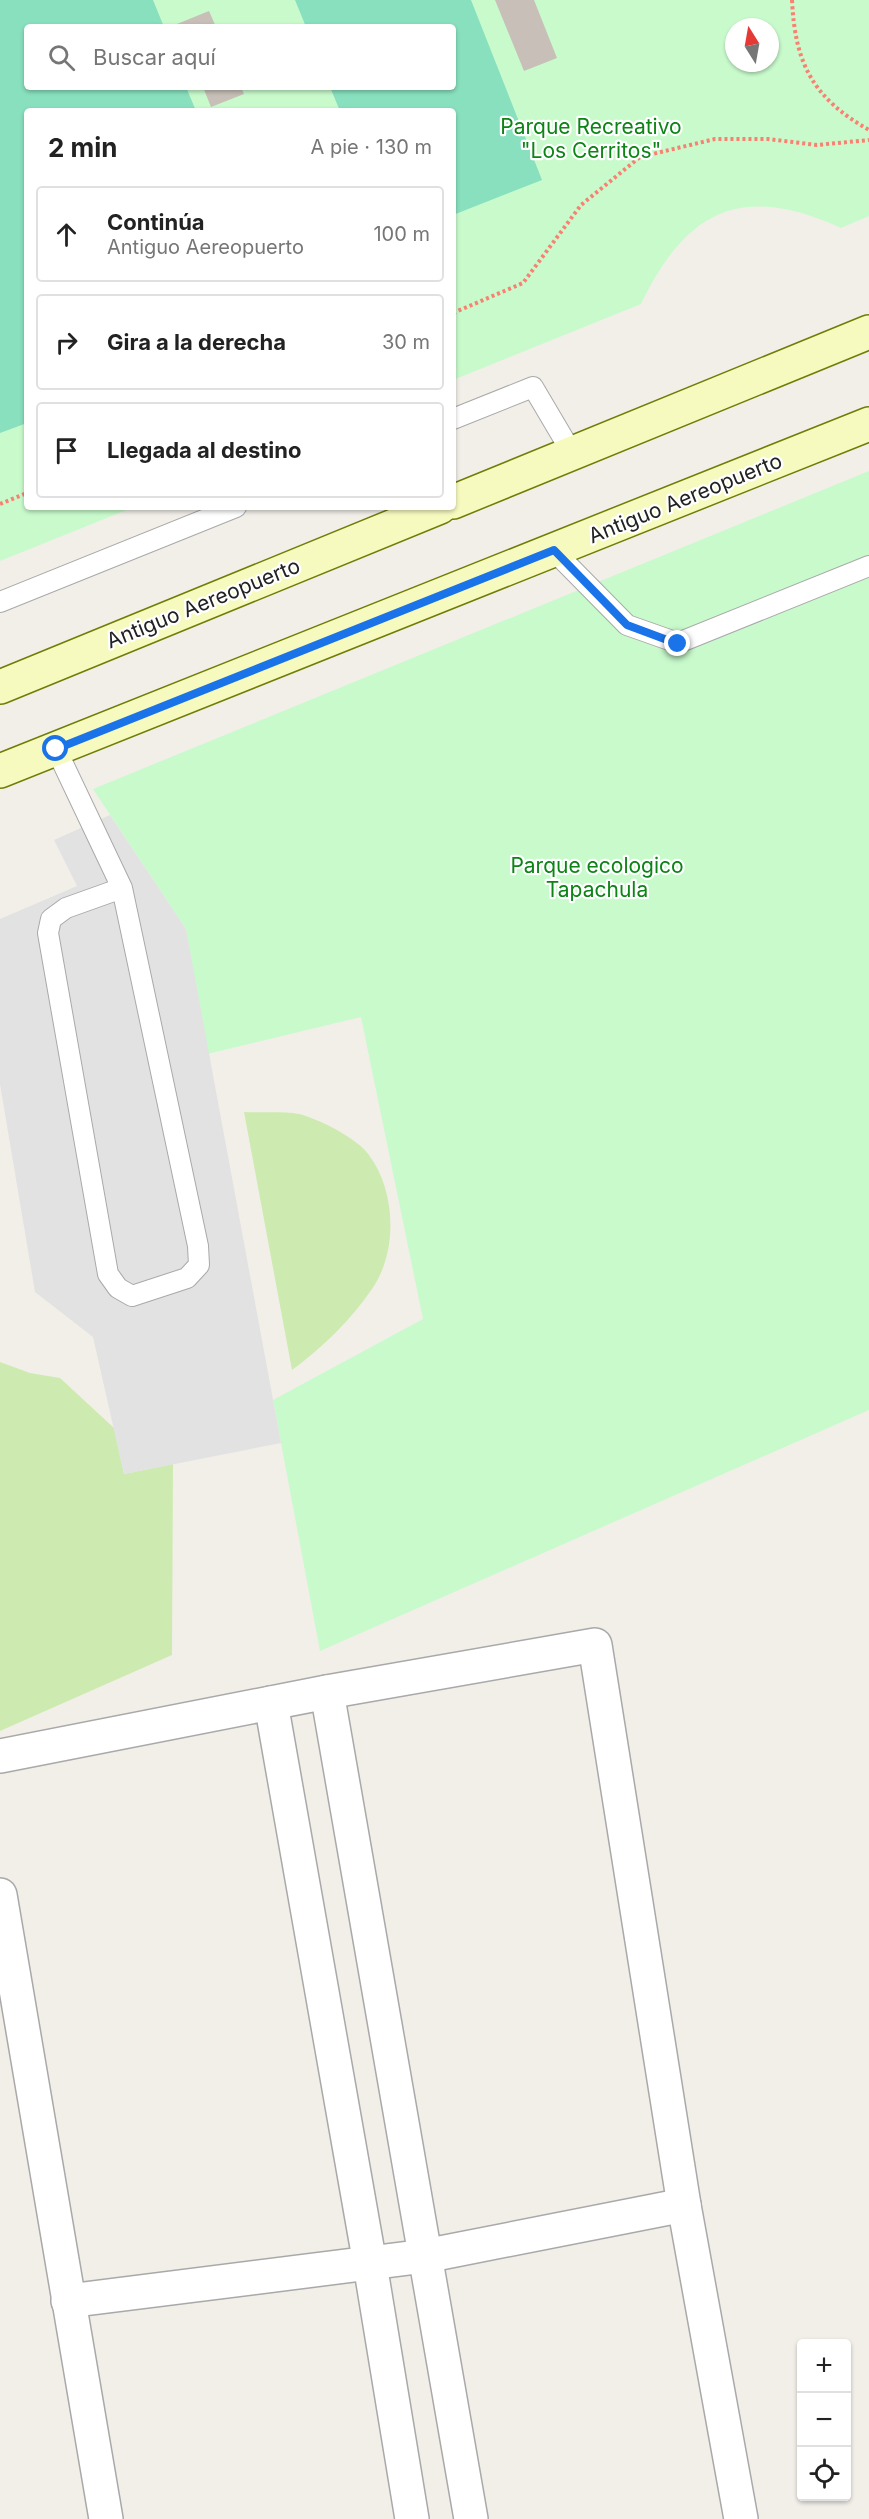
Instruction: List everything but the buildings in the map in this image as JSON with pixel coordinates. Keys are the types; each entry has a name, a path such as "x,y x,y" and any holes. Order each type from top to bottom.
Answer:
{"main road":[{"path":"456,501 869,332"},
{"name":"Antiguo Aereopuerto","path":"0,771 869,424"},
{"name":"Antiguo Aereopuerto","path":"0,687 433,510"}],"street":[{"path":"0,1756 327,1692 595,1645 684,2205 741,2519"},
{"path":"327,1692 471,2519"},
{"path":"271,1703 370,2264 412,2519"},
{"path":"0,1895 106,2519"},
{"path":"68,2301 425,2256 684,2205"}],"lane":[{"path":"456,418 533,387 572,453"},
{"path":"0,602 229,510"},
{"path":"554,550 627,625 678,644 869,566"},
{"path":"56,749 122,888 198,1246 199,1265 187,1278 132,1296 117,1288 108,1274 48,933 51,919 66,908 122,888"}],"path":[{"path":"792,0 794,34 811,80 841,114 869,130"},
{"path":"456,312 523,283 581,205 640,157 715,139 768,139 817,145 869,140"},
{"path":"0,504 24,494"}],"green space":[{"name":"Parque Recreativo \"Los Cerritos\"","path":"0,0 869,0 869,216 841,228 806,214 774,208 746,207 721,214 698,226 678,246 659,272 641,304 456,379 456,108 24,108 24,510 127,510 0,561"},
{"path":"0,0 153,0 163,24 24,24 24,90 187,90 195,108 24,108 24,424 0,433"},
{"path":"295,0 471,0 542,180 456,214 456,108 339,108 331,90 456,90 456,24 305,24"},
{"name":"Parque ecologico Tapachula","path":"869,471 869,1410 320,1651 273,1400 423,1319 361,1017 207,1054 186,929 93,789"},
{"path":"244,1112 299,1114 317,1120 347,1136 369,1155 385,1186 389,1203 390,1240 386,1258 372,1289 335,1333 292,1370"},
{"path":"0,1362 30,1373 60,1378 114,1428 124,1474 173,1464 172,1655 0,1731"}],"shaded area":[{"path":"110,815 186,929 281,1443 124,1474 93,1337 35,1292 0,1084 0,919 77,886 54,840"}],"route":[{"path":"56,749 554,550 627,625 678,644"}]}
